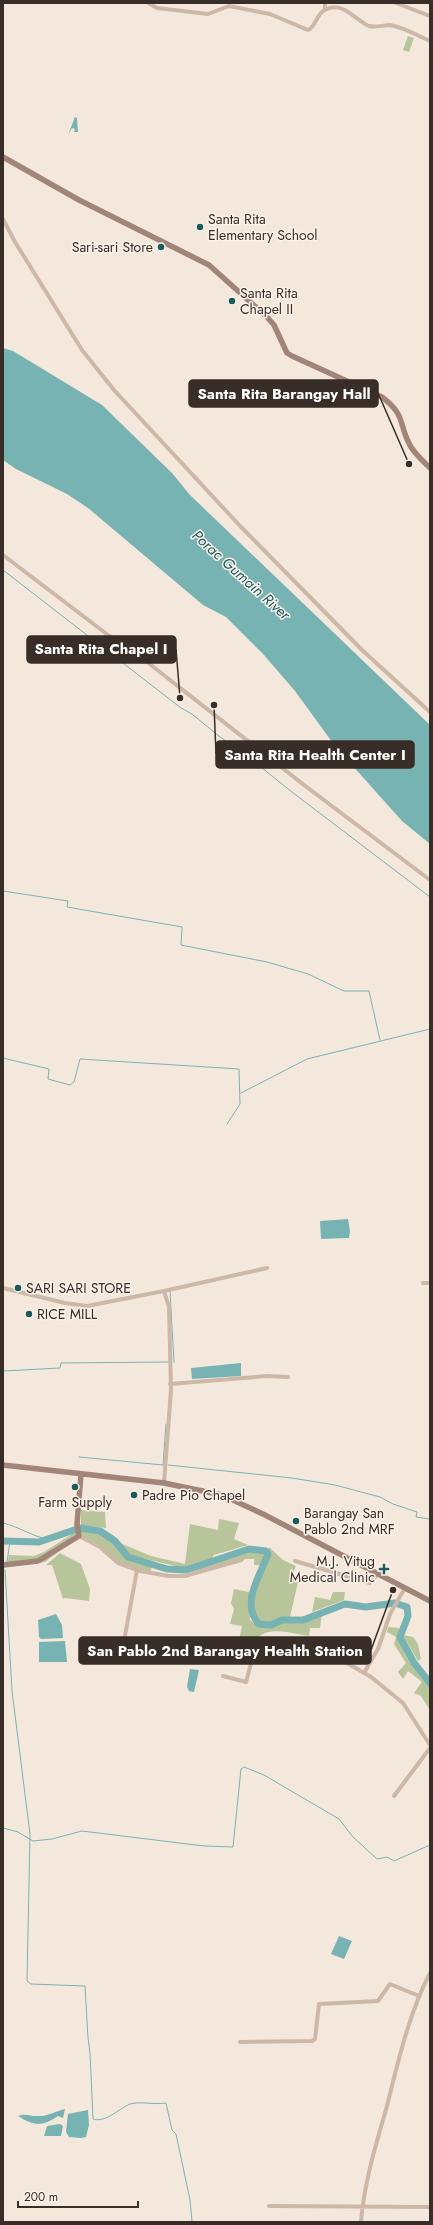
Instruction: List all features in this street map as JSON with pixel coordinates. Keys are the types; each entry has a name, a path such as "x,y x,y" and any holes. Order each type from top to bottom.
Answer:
{"street":[{"path":"148,3 157,8 208,14 229,6 270,14 308,30 312,29 319,15 325,9 336,8 346,10 368,26 388,25 407,28 430,41"},
{"path":"325,3 325,9"},
{"path":"396,3 430,16"},
{"path":"3,157 79,200 209,265 267,317 274,325 287,353 382,398 392,405 398,411 411,447 430,468"},
{"path":"3,219 15,242 82,350 114,390 241,527 362,650 430,712"},
{"path":"3,555 108,635 128,647 316,795 430,880"},
{"path":"3,1288 65,1303 87,1306 164,1291 267,1268"},
{"path":"423,1283 430,1283"},
{"path":"164,1291 169,1307 170,1384 164,1483"},
{"path":"170,1384 267,1376 288,1377"},
{"path":"3,1465 164,1483 222,1495 265,1515 430,1600"},
{"path":"81,1474 77,1524 79,1534 100,1547 118,1563 137,1570 180,1577 241,1560"},
{"path":"3,1565 38,1561 79,1534"},
{"path":"295,1560 370,1583 378,1574"},
{"path":"122,1652 137,1570"},
{"path":"364,1673 378,1649 390,1614 405,1588"},
{"path":"223,1676 246,1682 256,1646 296,1649 335,1656 364,1673 403,1703 423,1737 430,1745"},
{"path":"394,1796 430,1748"},
{"path":"361,2222 362,2207 405,2036 417,2008 419,1996 430,1973"},
{"path":"240,2042 312,2041 315,2039 319,2004 378,2001 390,1984 419,1996"},
{"path":"269,2206 430,2207"}],"green space":[{"path":"408,36 414,38 409,52 403,50"},
{"path":"81,1510 105,1512 106,1528 81,1525"},
{"path":"219,1519 239,1523 234,1539 248,1545 214,1555 212,1558 184,1568 129,1555 120,1543 151,1556 185,1564 190,1524 218,1530"},
{"path":"77,1531 78,1537 45,1562 7,1567 9,1555 34,1556 44,1552"},
{"path":"81,1531 100,1534 113,1542 127,1558 152,1566 150,1574 119,1563 101,1546 82,1538"},
{"path":"269,1547 283,1560 296,1566 291,1578 298,1582 290,1617 270,1622 260,1622 255,1614 253,1605 254,1596 268,1557"},
{"path":"248,1551 264,1553 266,1555 261,1565 254,1565 254,1559 245,1559 242,1562 188,1576 188,1574 210,1563"},
{"path":"60,1553 81,1564 90,1589 89,1601 63,1599 52,1565 46,1565"},
{"path":"234,1589 249,1592 250,1620 259,1626 270,1627 283,1622 304,1623 322,1613 320,1628 310,1628 309,1636 277,1631 264,1634 251,1644 239,1641 242,1626 230,1624 234,1609 231,1603"},
{"path":"333,1592 345,1592 344,1600 312,1612 315,1597 330,1600"},
{"path":"388,1627 399,1628 399,1637 404,1653 413,1668 430,1687 430,1710 421,1696 414,1693 422,1682 408,1671 403,1679 398,1672 406,1663 394,1644 396,1637 387,1632"},
{"path":"403,1635 413,1637 418,1644 421,1659 418,1661"}],"water":[{"path":"75,117 77,118 78,132 74,132 75,129 72,128 68,135"},
{"name":"Porac Gumain River","path":"3,348 13,351 102,405 172,473 190,495 430,725 430,844 402,821 335,746 295,691 264,655 226,617 203,605 88,508 67,494 16,469 3,460"},
{"path":"348,1219 350,1231 349,1238 321,1239 320,1221"},
{"path":"241,1363 241,1376 192,1379 191,1368"},
{"path":"56,1614 62,1625 63,1638 41,1639 39,1637 38,1620"},
{"path":"65,1641 67,1662 39,1662 39,1642"},
{"path":"190,1669 199,1670 194,1692 189,1691 187,1687"},
{"path":"339,1936 352,1941 344,1959 331,1954"},
{"path":"65,2109 63,2118 58,2116 47,2122 38,2124 29,2122 18,2116 44,2116"},
{"path":"88,2110 89,2125 86,2137 69,2137 66,2132 68,2114"},
{"path":"60,2124 63,2126 61,2136 44,2136 47,2126"}],"waterway":[{"path":"3,570 181,708 192,714 220,737 237,748 292,792 430,897"},
{"path":"3,891 68,901 67,907 182,927 181,945 267,962 308,974 344,991 369,991 380,1040"},
{"path":"241,1093 307,1059 430,1029"},
{"path":"3,1058 49,1069 48,1079 70,1085 74,1082 80,1059 239,1069 240,1104 227,1124"},
{"path":"170,1291 174,1362"},
{"path":"3,1371 60,1368 61,1363 168,1362"},
{"path":"163,1465 166,1424"},
{"path":"79,1457 163,1465"},
{"path":"168,1465 292,1478 335,1485 380,1497 393,1504 417,1512 416,1517 430,1519"},
{"path":"3,1523 39,1537 49,1539"},
{"path":"3,1541 39,1542 80,1528 100,1531 115,1541 128,1557 167,1569 186,1570 249,1549 266,1551 268,1554 253,1590 251,1599 251,1608 259,1624 271,1625 282,1620 303,1620 345,1604 366,1607 395,1603 407,1607 408,1616 400,1637 414,1663 430,1683"},
{"path":"7,1562 10,1541"},
{"path":"5,1570 12,1691 30,1834 27,1981 31,1984 85,1986 93,2119 103,2119 130,2104 166,2103 172,2130 176,2134 190,2200 192,2221"},
{"path":"3,1828 18,1832 33,1841 52,1839 82,1831 204,1846 233,1847 241,1769 244,1767 264,1775 339,1819 353,1837 377,1859 387,1857 394,1861 430,1845"}],"place":[{"name":"Santa Rita Elementary School","path":"200,227"},
{"name":"Sari-sari Store","path":"161,247"},
{"name":"Santa Rita Chapel II","path":"232,301"},
{"name":"Santa Rita Barangay Hall","path":"409,464"},
{"name":"Santa Rita Chapel I","path":"180,698"},
{"name":"Santa Rita Health Center I","path":"214,705"},
{"name":"SARI SARI STORE","path":"18,1288"},
{"name":"RICE MILL","path":"29,1314"},
{"name":"Farm Supply","path":"75,1487"},
{"name":"Padre Pio Chapel","path":"134,1495"},
{"name":"Barangay San Pablo 2nd MRF","path":"296,1521"},
{"name":"M.J. Vitug Medical Clinic","path":"384,1569"},
{"name":"San Pablo 2nd Barangay Health Station","path":"393,1590"}]}
